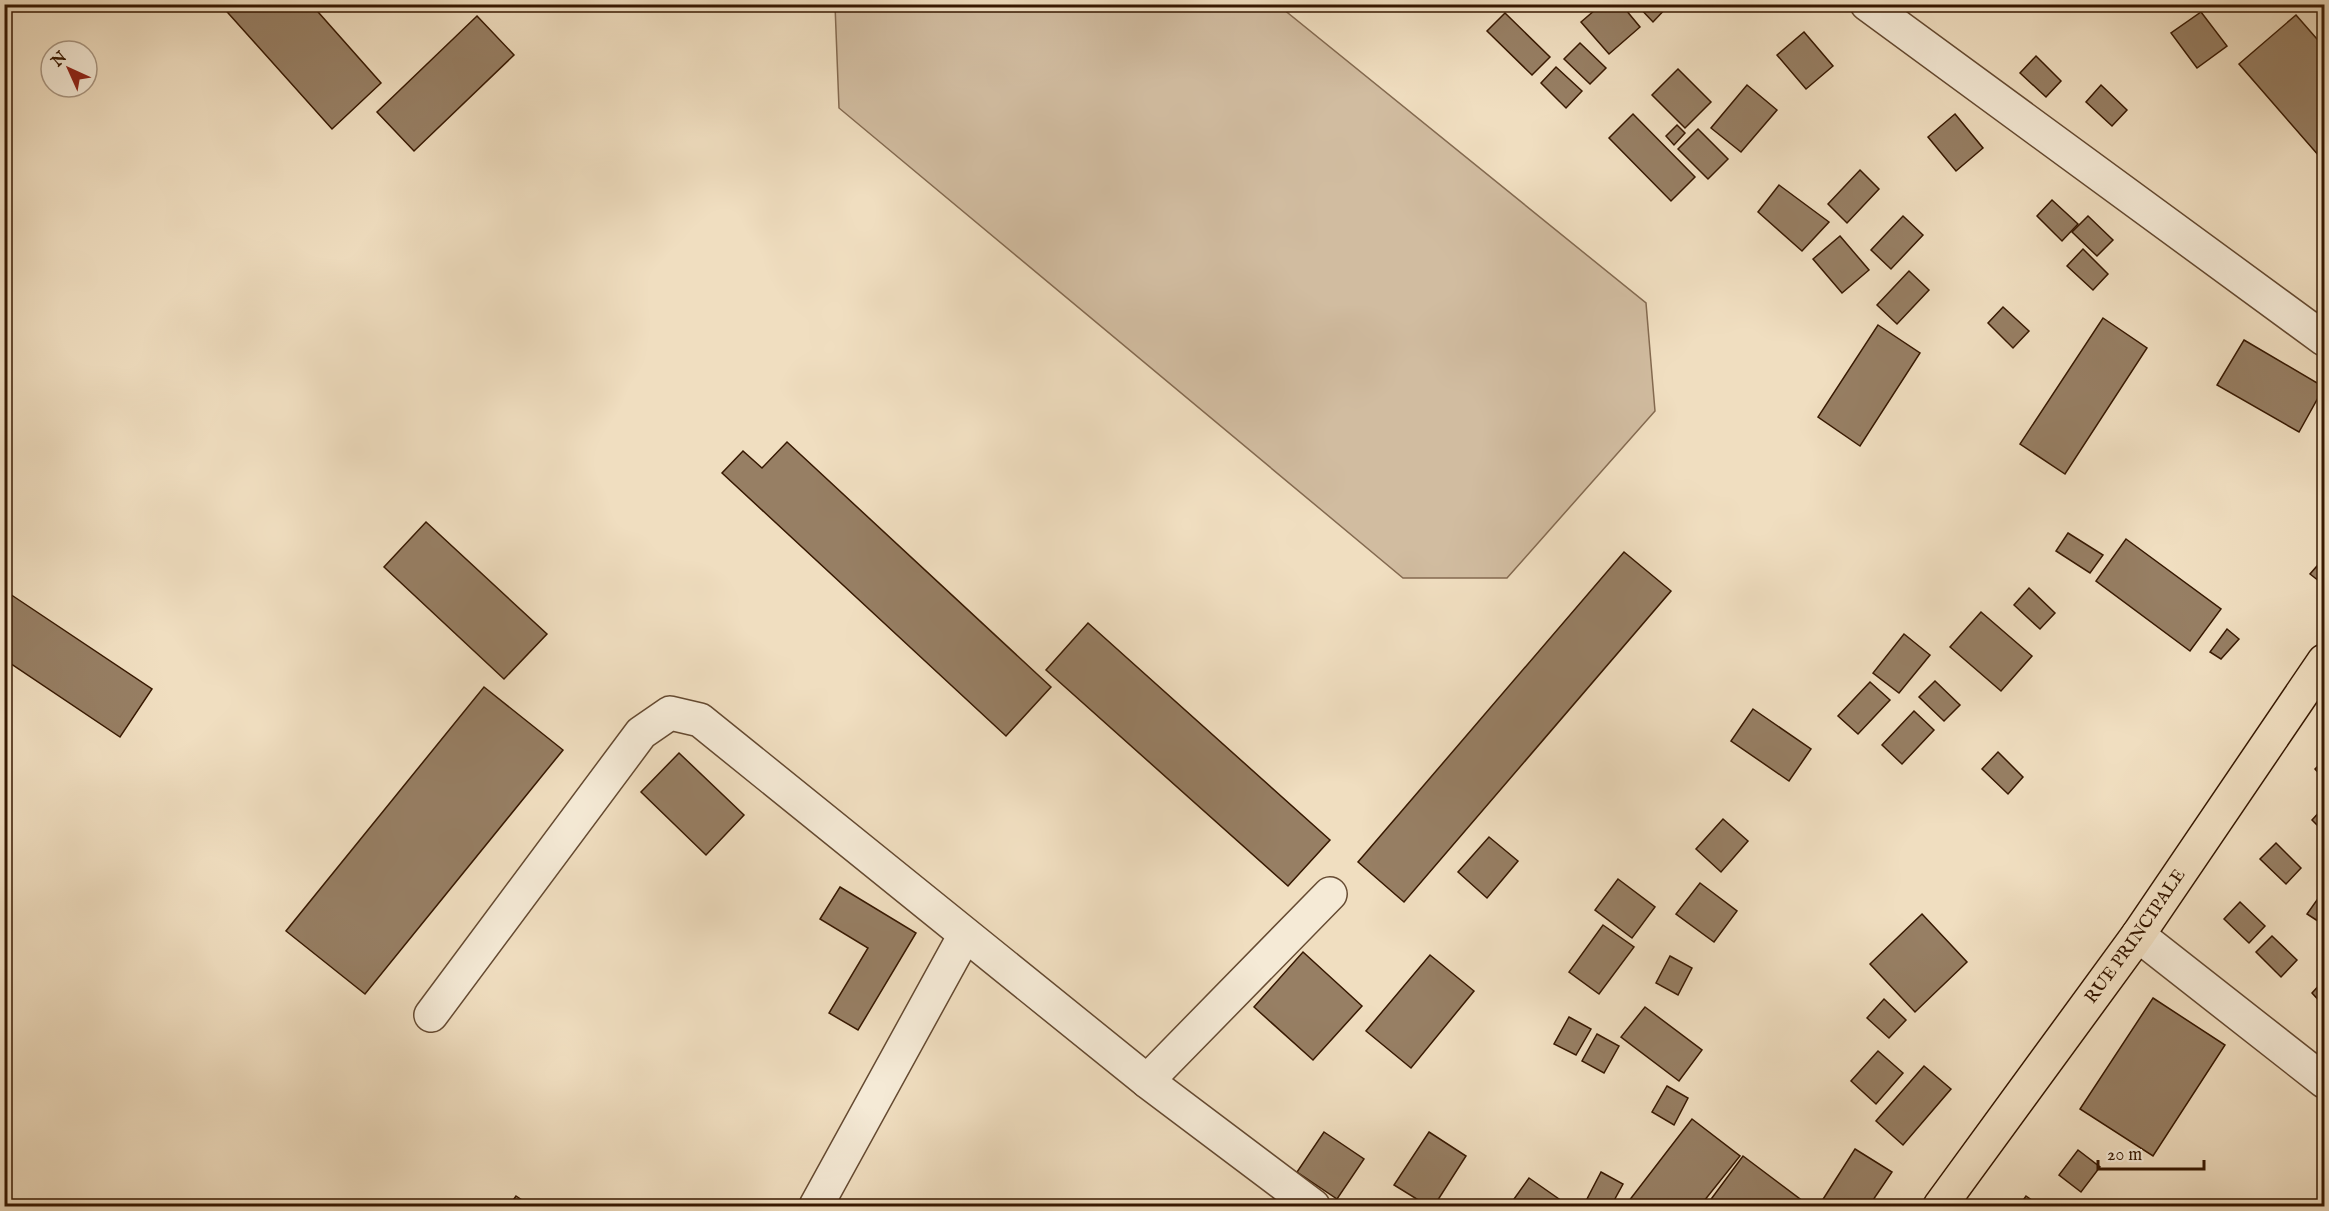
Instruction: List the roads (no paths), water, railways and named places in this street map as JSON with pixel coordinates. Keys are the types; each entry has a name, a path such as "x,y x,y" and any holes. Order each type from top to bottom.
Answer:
{"main road":[{"name":"RUE PRINCIPALE","path":"1940,1206 2138,935 2325,661"}],"street":[{"path":"1867,4 2325,339"},
{"path":"431,1015 641,733 670,713 700,720 1147,1081 1313,1206"},
{"path":"1147,1081 1330,894"},
{"path":"816,1206 965,934"},
{"path":"2138,935 2325,1081"}]}
